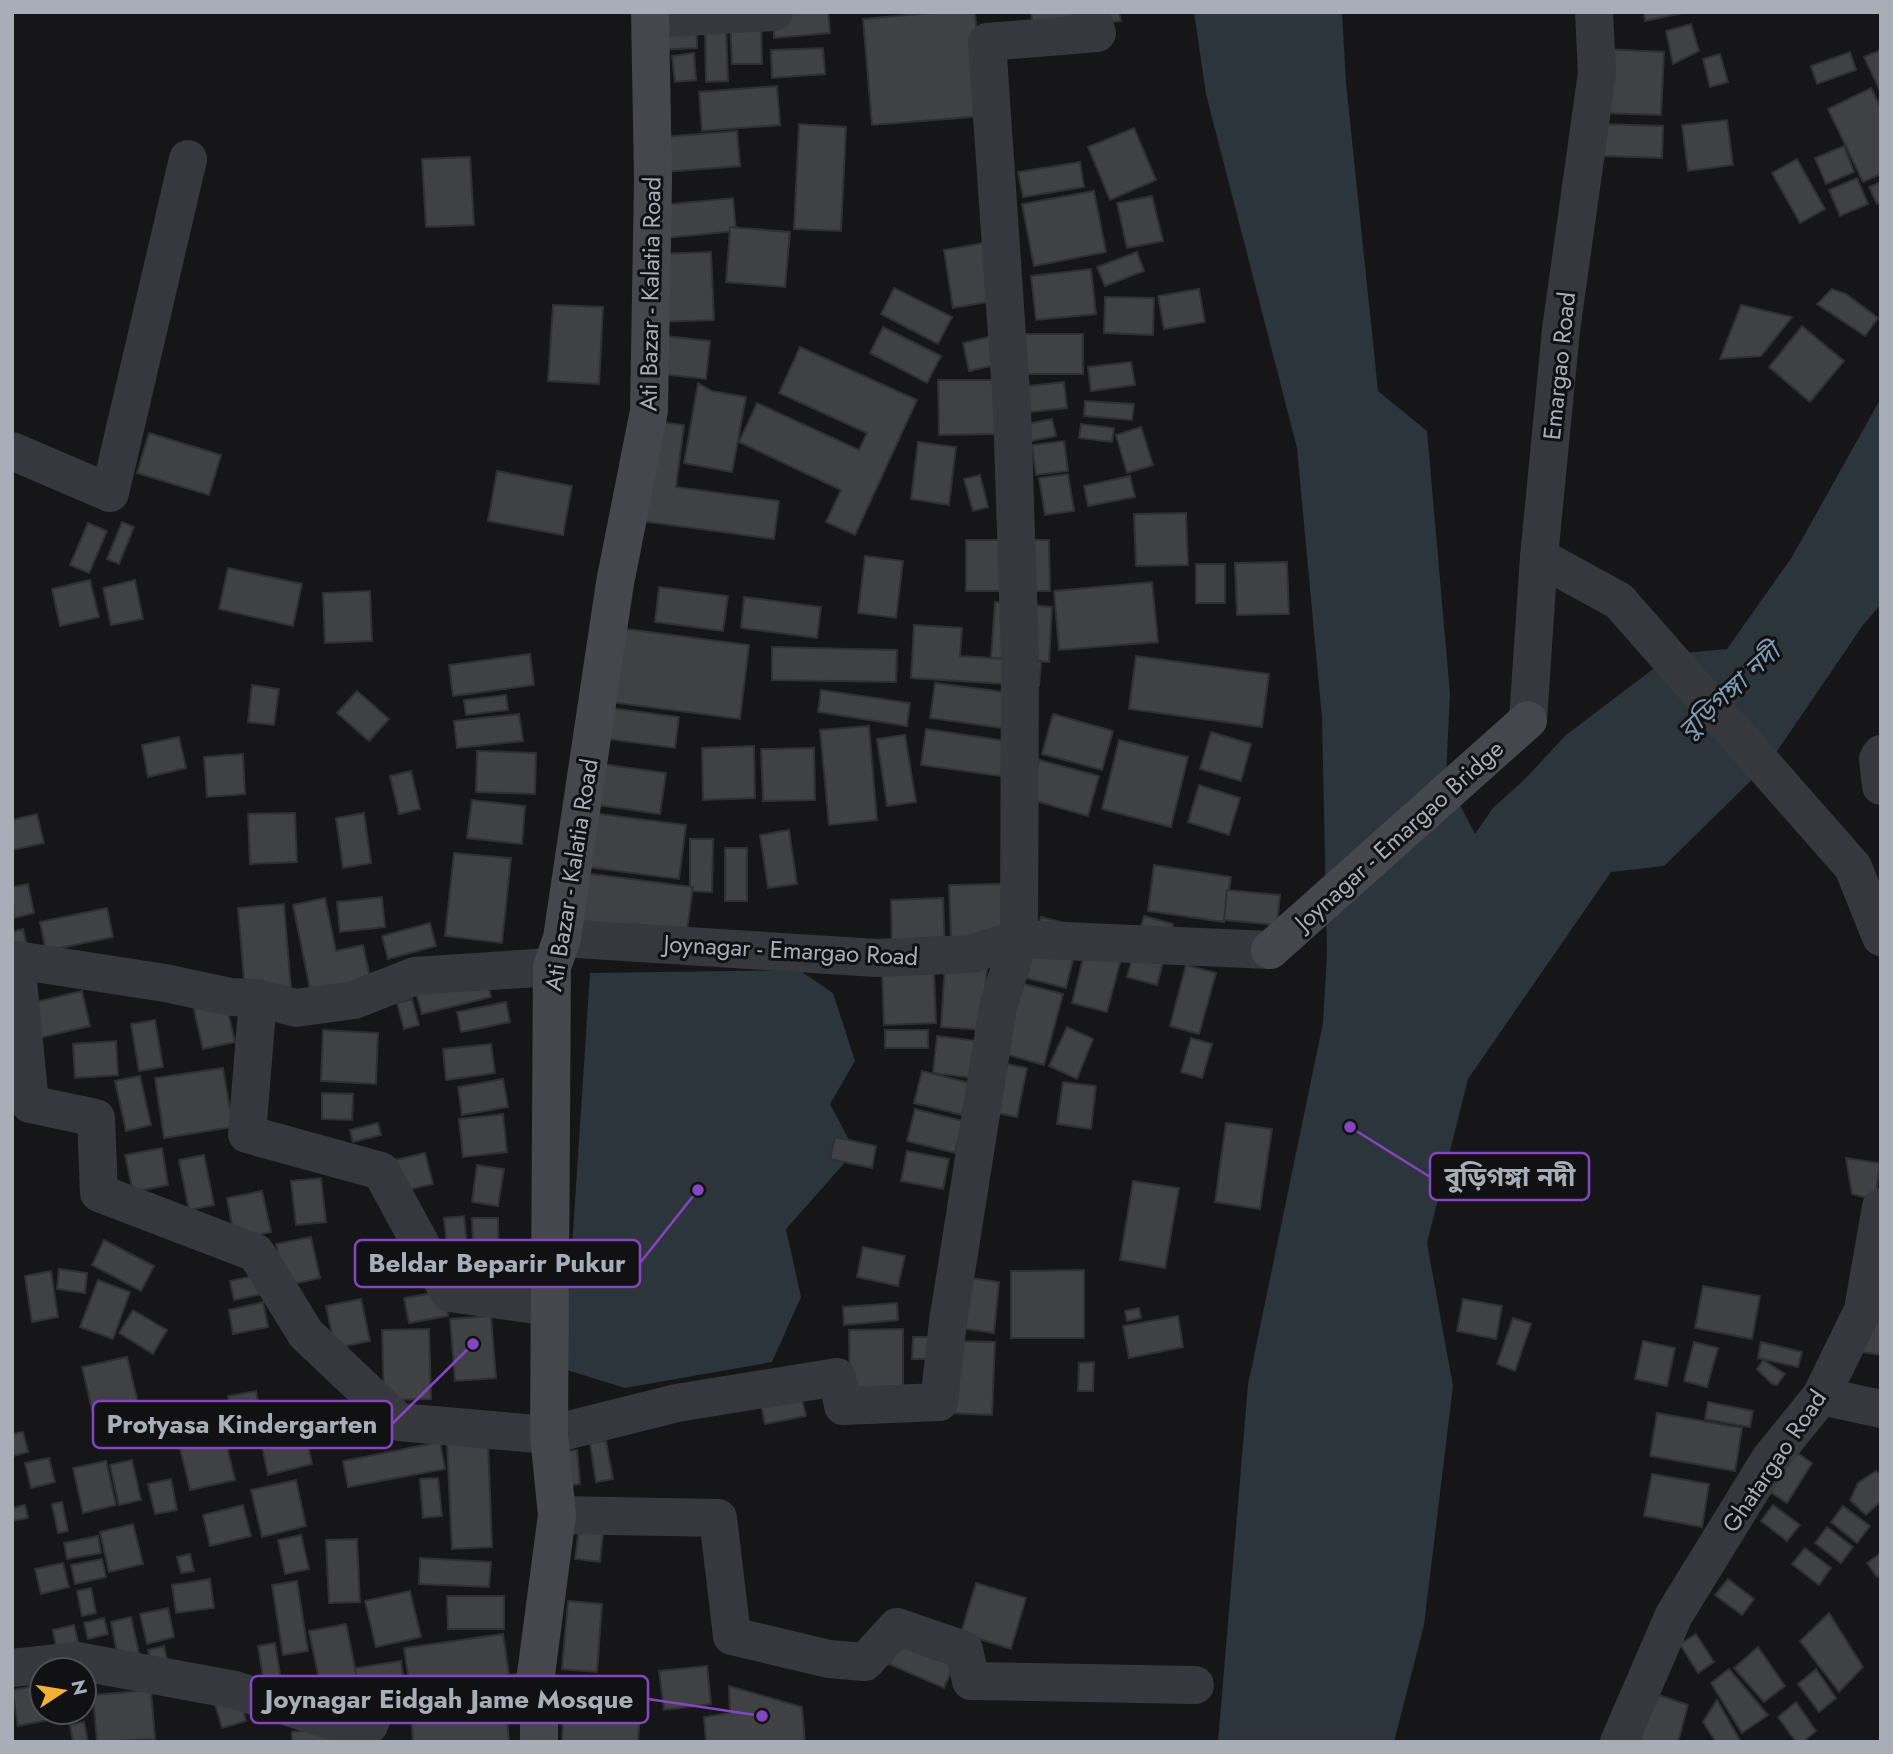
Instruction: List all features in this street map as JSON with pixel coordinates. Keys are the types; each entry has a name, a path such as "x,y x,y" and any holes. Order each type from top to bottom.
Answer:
{"main road":[{"name":"Ati Bazar - Kalatia Road","path":"539,1742 539,1689 536,1674 557,1515 549,1435 557,953 615,583 649,411 653,180 651,16"},
{"name":"Joynagar - Emargao Bridge","path":"1270,950 1528,720"}],"street":[{"path":"651,16 775,12"},
{"path":"14,961 30,1104 96,1118 99,1193 256,1253 306,1334 399,1422 549,1435 677,1404 837,1377 843,1406 939,1402 947,1322 998,1007 1019,939 1020,657 1013,450 987,42 1097,33 1090,12"},
{"name":"Emargao Road","path":"1528,720 1539,557 1561,330 1597,73 1594,12"},
{"path":"12,451 110,493 188,159"},
{"path":"1539,557 1619,601 1853,867 1881,937"},
{"path":"1881,754 1878,759 1881,786"},
{"name":"Joynagar - Emargao Road","path":"14,961 165,983 231,997 258,998 296,1008 354,1000 415,976 557,953 876,958 971,954 1019,939 1270,950"},
{"path":"258,998 247,1134 381,1171 450,1293 550,1307"},
{"name":"Ghatargao Road","path":"1619,1742 1674,1615 1770,1459 1821,1396 1863,1310 1881,1207"},
{"path":"1821,1396 1881,1409"},
{"path":"557,1515 718,1518 732,1636 829,1659 866,1662 897,1627 964,1650 971,1681 1195,1685"},
{"path":"12,1668 77,1661 235,1690 332,1721 369,1725 378,1704 491,1696 539,1689"}],"water":[{"path":"1194,12 1342,12 1346,83 1378,391 1427,431 1450,694 1446,778 1475,834 1493,808 1525,779 1566,735 1673,654 1727,649 1792,557 1881,398 1881,604 1863,625 1769,763 1664,866 1611,872 1468,1079 1427,1243 1453,1386 1424,1625 1394,1742 1218,1742 1248,1385 1323,1023 1327,955 1322,718 1297,448 1206,94"},
{"path":"799,970 833,993 855,1061 830,1104 855,1151 786,1229 801,1297 772,1362 625,1388 564,1369 590,973"}],"building":[{"path":"696,12 697,48 653,50"},
{"path":"774,12 828,12 830,33 774,38"},
{"path":"975,12 984,116 872,125 863,19"},
{"path":"1031,12 1119,12 1121,21 1034,33"},
{"path":"1644,12 1683,12 1683,13 1645,21"},
{"path":"730,17 761,17 762,64 732,64"},
{"path":"1691,24 1699,51 1673,64 1666,31"},
{"path":"705,25 726,25 728,81 706,82"},
{"path":"823,48 825,74 772,78 771,50"},
{"path":"1603,49 1664,52 1661,115 1601,113"},
{"path":"1881,50 1881,93 1864,57"},
{"path":"1850,52 1856,70 1817,84 1811,66"},
{"path":"694,53 696,80 675,82 672,56"},
{"path":"1720,54 1728,82 1710,87 1703,59"},
{"path":"777,86 780,125 702,131 699,92"},
{"path":"1871,88 1881,108 1881,174 1863,182 1828,109"},
{"path":"1727,120 1733,165 1688,171 1682,125"},
{"path":"799,124 846,127 841,231 794,229"},
{"path":"1604,124 1663,126 1662,158 1603,156"},
{"path":"1134,128 1156,180 1110,200 1088,147"},
{"path":"737,131 740,166 665,172 662,137"},
{"path":"1844,146 1854,172 1826,184 1815,158"},
{"path":"470,157 474,225 426,227 422,159"},
{"path":"1797,159 1825,209 1800,223 1772,173"},
{"path":"1080,162 1084,187 1023,197 1018,172"},
{"path":"1857,178 1868,204 1840,216 1829,190"},
{"path":"1881,182 1881,203 1877,204 1869,187"},
{"path":"1094,191 1106,252 1034,266 1022,204"},
{"path":"1152,196 1163,241 1127,248 1117,203"},
{"path":"733,198 736,231 655,239 652,206"},
{"path":"730,227 790,232 785,287 726,282"},
{"path":"984,243 993,301 953,308 944,250"},
{"path":"711,252 714,320 658,322 656,254"},
{"path":"1137,252 1144,271 1105,286 1097,267"},
{"path":"1091,269 1096,314 1036,320 1031,276"},
{"path":"894,288 952,317 938,344 881,314"},
{"path":"1199,289 1205,322 1164,329 1158,296"},
{"path":"1832,289 1846,294 1878,318 1865,336 1817,304"},
{"path":"1105,297 1154,298 1153,335 1104,333"},
{"path":"553,305 603,307 599,384 548,381"},
{"path":"1741,305 1792,317 1761,356 1720,359"},
{"path":"1802,326 1844,361 1810,402 1769,367"},
{"path":"883,327 941,356 927,383 870,353"},
{"path":"1020,334 1083,334 1083,374 1020,374"},
{"path":"665,336 710,341 706,379 661,374"},
{"path":"993,336 999,364 969,371 963,343"},
{"path":"800,347 917,400 855,535 826,522 841,490 739,442 757,403 859,450 867,433 779,393"},
{"path":"1131,362 1135,385 1091,391 1088,367"},
{"path":"938,380 998,380 998,434 939,435"},
{"path":"1064,382 1067,408 1030,412 1028,386"},
{"path":"698,383 712,391 746,397 732,472 684,463"},
{"path":"1085,401 1134,404 1132,420 1084,416"},
{"path":"1052,419 1056,436 1021,443 1017,426"},
{"path":"645,420 684,425 676,487 779,501 774,539 633,520"},
{"path":"1081,424 1114,428 1112,442 1079,438"},
{"path":"1141,427 1153,465 1127,473 1116,435"},
{"path":"149,433 221,455 209,495 137,473"},
{"path":"1064,441 1068,471 1036,475 1032,445"},
{"path":"918,442 956,447 949,505 911,499"},
{"path":"497,471 572,486 563,535 488,521"},
{"path":"1068,474 1074,511 1045,515 1039,478"},
{"path":"980,475 988,507 973,511 964,479"},
{"path":"1130,476 1135,497 1088,506 1084,486"},
{"path":"1186,513 1188,565 1136,566 1134,514"},
{"path":"122,522 134,527 119,564 107,559"},
{"path":"88,523 107,531 89,573 70,565"},
{"path":"966,540 1049,540 1050,591 966,591"},
{"path":"865,556 903,561 896,618 858,613"},
{"path":"1287,562 1289,614 1237,615 1235,563"},
{"path":"1196,564 1225,564 1225,603 1196,603"},
{"path":"228,568 302,584 293,626 219,609"},
{"path":"90,580 99,617 60,626 52,589"},
{"path":"135,580 143,619 111,625 103,588"},
{"path":"1152,582 1158,642 1059,650 1054,591"},
{"path":"659,587 728,596 723,631 655,622"},
{"path":"370,591 372,641 325,643 323,593"},
{"path":"744,597 821,607 817,638 741,628"},
{"path":"995,602 1052,607 1049,662 991,658"},
{"path":"914,625 962,628 960,656 1041,661 1039,686 911,678"},
{"path":"619,628 749,645 740,719 609,702"},
{"path":"772,647 897,650 896,682 772,680"},
{"path":"530,654 534,685 453,696 449,665"},
{"path":"1136,656 1269,674 1262,727 1129,709"},
{"path":"935,683 1035,696 1031,732 930,718"},
{"path":"252,685 279,689 274,725 248,722"},
{"path":"821,690 910,703 907,726 818,712"},
{"path":"357,691 389,719 369,741 337,713"},
{"path":"506,695 508,710 466,715 464,700"},
{"path":"603,707 679,717 675,748 599,738"},
{"path":"519,714 523,741 457,748 454,721"},
{"path":"1053,714 1113,731 1102,770 1042,754"},
{"path":"869,726 877,820 829,825 820,730"},
{"path":"926,729 1026,744 1021,779 921,765"},
{"path":"1211,732 1251,744 1241,781 1200,769"},
{"path":"905,735 916,802 887,806 877,739"},
{"path":"179,737 186,768 148,777 142,745"},
{"path":"1119,740 1188,757 1171,827 1102,809"},
{"path":"754,746 755,798 703,800 702,748"},
{"path":"814,748 815,800 763,801 761,749"},
{"path":"477,751 536,753 535,794 476,792"},
{"path":"243,754 245,794 207,797 204,757"},
{"path":"1039,760 1099,776 1088,816 1029,799"},
{"path":"595,763 666,773 660,814 590,804"},
{"path":"411,771 420,809 399,814 390,776"},
{"path":"1199,785 1240,798 1229,835 1188,822"},
{"path":"472,800 525,806 522,844 467,838"},
{"path":"295,813 297,862 250,864 248,814"},
{"path":"364,813 371,863 343,868 336,818"},
{"path":"592,813 686,825 679,879 585,867"},
{"path":"37,814 44,843 12,850 12,820"},
{"path":"789,830 797,884 768,888 760,835"},
{"path":"690,839 713,839 712,892 690,891"},
{"path":"725,848 747,848 747,901 725,901"},
{"path":"454,853 511,858 502,943 445,936"},
{"path":"1154,865 1231,877 1224,922 1148,911"},
{"path":"584,873 693,887 685,944 577,930"},
{"path":"28,884 34,913 14,918 12,887"},
{"path":"1002,884 1003,936 951,938 949,885"},
{"path":"1227,890 1280,895 1277,925 1224,920"},
{"path":"382,897 385,927 340,932 337,902"},
{"path":"325,898 336,951 363,945 372,987 312,999 293,905"},
{"path":"943,898 945,951 892,952 891,900"},
{"path":"284,904 291,989 245,993 238,908"},
{"path":"107,908 113,937 46,951 40,922"},
{"path":"1144,916 1173,924 1157,985 1127,977"},
{"path":"1041,917 1081,927 1066,988 1026,978"},
{"path":"430,923 436,946 388,959 382,936"},
{"path":"23,929 27,947 12,951 12,932"},
{"path":"1090,930 1126,940 1107,1012 1072,1003"},
{"path":"945,965 987,968 982,1030 941,1027"},
{"path":"1186,965 1216,973 1199,1034 1170,1026"},
{"path":"934,971 936,1023 884,1025 882,972"},
{"path":"485,972 491,997 422,1014 415,989"},
{"path":"1016,982 1063,994 1044,1065 998,1052"},
{"path":"82,991 90,1026 35,1039 27,1004"},
{"path":"224,994 235,1042 203,1049 192,1001"},
{"path":"412,999 419,1025 404,1029 397,1003"},
{"path":"506,1002 510,1022 461,1032 457,1012"},
{"path":"155,1020 163,1067 139,1071 131,1024"},
{"path":"1067,1027 1093,1039 1077,1079 1049,1066"},
{"path":"323,1030 378,1033 376,1084 321,1081"},
{"path":"885,1030 928,1030 928,1048 885,1048"},
{"path":"937,1036 986,1042 981,1079 933,1073"},
{"path":"1191,1038 1212,1044 1202,1078 1181,1072"},
{"path":"116,1041 118,1075 75,1078 73,1044"},
{"path":"491,1044 495,1073 446,1080 443,1049"},
{"path":"986,1060 1027,1068 1017,1117 976,1109"},
{"path":"223,1068 233,1127 164,1138 155,1078"},
{"path":"922,1071 970,1083 962,1115 914,1103"},
{"path":"140,1076 151,1125 126,1131 115,1081"},
{"path":"503,1079 508,1107 462,1115 458,1087"},
{"path":"1063,1082 1096,1086 1091,1129 1057,1124"},
{"path":"322,1093 353,1094 352,1120 322,1119"},
{"path":"915,1109 963,1121 955,1153 907,1141"},
{"path":"503,1114 507,1152 463,1157 459,1119"},
{"path":"378,1123 381,1135 353,1142 350,1130"},
{"path":"1226,1123 1272,1129 1260,1209 1215,1202"},
{"path":"835,1137 876,1146 872,1168 830,1159"},
{"path":"162,1148 168,1185 133,1192 125,1155"},
{"path":"907,1151 949,1159 943,1189 901,1181"},
{"path":"425,1153 433,1184 403,1191 395,1160"},
{"path":"204,1155 214,1205 189,1210 179,1160"},
{"path":"1846,1158 1880,1163 1875,1200 1852,1194"},
{"path":"477,1165 504,1169 498,1206 472,1202"},
{"path":"321,1178 326,1222 296,1225 291,1181"},
{"path":"1133,1181 1179,1188 1165,1268 1120,1260"},
{"path":"262,1191 271,1232 235,1240 227,1198"},
{"path":"464,1216 470,1273 450,1275 444,1218"},
{"path":"472,1218 498,1218 499,1274 474,1274"},
{"path":"311,1237 320,1278 284,1286 276,1244"},
{"path":"104,1240 154,1266 141,1291 92,1265"},
{"path":"863,1247 905,1256 898,1286 857,1277"},
{"path":"59,1269 87,1273 85,1293 57,1289"},
{"path":"1084,1270 1084,1338 1011,1338 1011,1271"},
{"path":"51,1271 58,1317 32,1322 25,1276"},
{"path":"263,1274 267,1293 234,1300 230,1281"},
{"path":"965,1277 999,1282 994,1333 959,1328"},
{"path":"98,1280 130,1292 113,1339 80,1327"},
{"path":"1703,1286 1760,1296 1752,1339 1695,1328"},
{"path":"444,1291 448,1316 409,1323 404,1298"},
{"path":"1881,1294 1881,1355 1855,1351"},
{"path":"361,1299 370,1341 335,1348 326,1306"},
{"path":"1463,1299 1502,1306 1496,1339 1457,1331"},
{"path":"263,1302 268,1327 233,1334 229,1310"},
{"path":"897,1303 898,1320 844,1325 843,1307"},
{"path":"1139,1308 1141,1318 1127,1321 1125,1311"},
{"path":"133,1310 167,1330 153,1354 119,1333"},
{"path":"491,1316 496,1378 455,1381 450,1319"},
{"path":"1178,1316 1183,1347 1129,1358 1123,1326"},
{"path":"1513,1318 1531,1324 1515,1371 1497,1364"},
{"path":"429,1329 431,1399 384,1400 382,1330"},
{"path":"903,1329 903,1396 850,1396 849,1330"},
{"path":"913,1337 936,1337 935,1359 912,1359"},
{"path":"951,1341 995,1342 992,1415 948,1413"},
{"path":"1643,1341 1675,1348 1667,1386 1635,1379"},
{"path":"1694,1342 1718,1348 1707,1387 1684,1381"},
{"path":"1761,1342 1802,1352 1798,1367 1758,1358"},
{"path":"127,1357 138,1403 93,1414 82,1367"},
{"path":"1763,1360 1785,1374 1777,1385 1772,1384 1757,1369"},
{"path":"1094,1362 1093,1391 1078,1391 1079,1363"},
{"path":"256,1391 261,1420 232,1425 228,1396"},
{"path":"800,1391 806,1416 765,1424 760,1399"},
{"path":"1708,1402 1753,1411 1750,1427 1705,1419"},
{"path":"1657,1413 1742,1428 1735,1471 1650,1456"},
{"path":"302,1418 312,1464 268,1475 258,1428"},
{"path":"23,1432 28,1452 13,1456 12,1434"},
{"path":"224,1434 235,1480 190,1490 179,1444"},
{"path":"606,1441 613,1479 596,1482 590,1443"},
{"path":"440,1442 445,1469 348,1487 343,1461"},
{"path":"488,1442 492,1547 452,1549 447,1444"},
{"path":"1787,1446 1812,1463 1787,1503 1761,1486"},
{"path":"577,1450 580,1484 551,1487 547,1453"},
{"path":"49,1458 55,1482 31,1488 25,1463"},
{"path":"132,1460 141,1500 119,1505 110,1465"},
{"path":"106,1461 116,1505 83,1513 73,1468"},
{"path":"1876,1471 1881,1475 1881,1501 1866,1515 1850,1500 1858,1483"},
{"path":"1652,1474 1709,1484 1702,1527 1644,1516"},
{"path":"438,1478 442,1516 423,1518 420,1479"},
{"path":"171,1479 177,1510 155,1514 148,1484"},
{"path":"296,1480 306,1526 262,1537 251,1490"},
{"path":"62,1502 68,1531 58,1533 52,1504"},
{"path":"25,1505 28,1518 12,1521 12,1508"},
{"path":"243,1505 251,1536 210,1546 203,1515"},
{"path":"1773,1505 1800,1525 1787,1541 1761,1521"},
{"path":"1843,1506 1870,1526 1857,1543 1831,1522"},
{"path":"580,1521 604,1524 600,1562 575,1559"},
{"path":"133,1524 143,1564 109,1572 100,1532"},
{"path":"1827,1527 1853,1547 1841,1563 1815,1543"},
{"path":"301,1535 309,1569 285,1574 278,1540"},
{"path":"98,1536 101,1553 67,1559 64,1543"},
{"path":"357,1539 360,1602 329,1603 326,1540"},
{"path":"1805,1548 1831,1568 1819,1585 1792,1564"},
{"path":"1881,1553 1881,1574 1877,1577 1867,1563"},
{"path":"190,1554 194,1571 181,1573 177,1557"},
{"path":"420,1558 491,1562 489,1587 419,1584"},
{"path":"102,1559 106,1577 75,1584 71,1565"},
{"path":"63,1563 69,1587 41,1594 35,1569"},
{"path":"210,1579 214,1608 176,1613 172,1585"},
{"path":"1728,1579 1754,1599 1742,1615 1715,1595"},
{"path":"297,1581 308,1651 283,1655 272,1585"},
{"path":"976,1583 1026,1598 1011,1649 961,1633"},
{"path":"91,1588 96,1613 82,1616 77,1591"},
{"path":"410,1591 421,1637 376,1647 365,1601"},
{"path":"447,1596 504,1596 504,1629 448,1629"},
{"path":"568,1601 602,1604 597,1672 562,1669"},
{"path":"168,1608 174,1637 147,1644 140,1614"},
{"path":"1829,1613 1863,1667 1839,1692 1800,1641"},
{"path":"131,1617 140,1658 119,1663 111,1622"},
{"path":"104,1618 108,1634 88,1639 84,1623"},
{"path":"346,1624 357,1677 320,1684 309,1631"},
{"path":"74,1625 78,1642 56,1647 53,1630"},
{"path":"503,1634 510,1681 411,1695 404,1648"},
{"path":"1696,1634 1714,1662 1698,1673 1680,1644"},
{"path":"901,1636 956,1660 944,1688 889,1664"},
{"path":"275,1643 281,1681 264,1683 258,1646"},
{"path":"164,1646 169,1669 153,1673 148,1650"},
{"path":"1758,1647 1785,1686 1764,1702 1734,1668"},
{"path":"401,1661 405,1690 359,1697 355,1668"},
{"path":"707,1666 711,1704 664,1710 659,1671"},
{"path":"1729,1669 1768,1715 1742,1733 1711,1683"},
{"path":"1816,1669 1836,1698 1819,1712 1798,1684"},
{"path":"729,1686 802,1707 805,1742 706,1742 704,1717 730,1713"},
{"path":"28,1687 28,1724 18,1726 12,1690"},
{"path":"151,1690 155,1739 97,1742 98,1695"},
{"path":"564,1692 641,1696 638,1742 562,1742"},
{"path":"1650,1692 1688,1705 1678,1742 1640,1742"},
{"path":"239,1694 246,1721 222,1728 214,1701"},
{"path":"1717,1700 1741,1742 1716,1742 1703,1722"},
{"path":"1796,1702 1816,1731 1803,1742 1796,1742 1778,1717"},
{"path":"506,1704 509,1742 413,1742 411,1710"},
{"path":"70,1726 85,1726 88,1742 73,1742"},
{"path":"362,1726 363,1742 292,1742 292,1732"}],"place":[{"name":"বুড়িগঙ্গা নদী","path":"1350,1127"},
{"name":"Beldar Beparir Pukur","path":"698,1190"},
{"name":"Protyasa Kindergarten","path":"473,1344"},
{"name":"Joynagar Eidgah Jame Mosque","path":"762,1716"}]}
